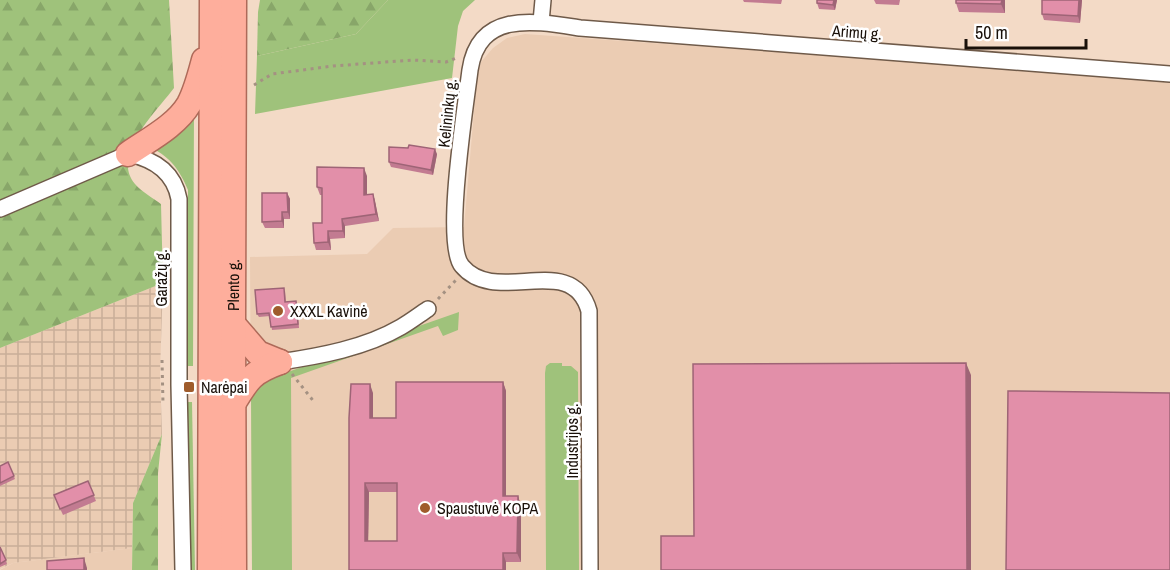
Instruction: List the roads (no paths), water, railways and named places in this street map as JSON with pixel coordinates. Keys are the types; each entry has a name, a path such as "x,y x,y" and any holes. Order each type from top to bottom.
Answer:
{"highway":[{"name":"Plento g.","path":"210,570 212,0"},
{"name":"Plento g.","path":"234,0 234,570"},
{"path":"128,154 174,122 188,106 196,88 212,32"},
{"path":"233,324 258,352 281,362"},
{"path":"233,404 245,384 258,370 281,362"}],"street":[{"path":"541,22 543,0"},
{"name":"Kelininkų g.","path":"541,22 500,26 490,31 472,53 454,213 461,264 479,278 492,281 549,281 567,284 582,292 589,311"},
{"name":"Arimų g.","path":"541,22 580,28 1170,74"},
{"path":"0,209 128,154"},
{"name":"Garažų g.","path":"128,154 144,157 162,168 174,181 180,199 179,385 183,570"},
{"path":"281,362 313,357 374,340 401,327 428,309"},
{"name":"Industrijos g.","path":"589,311 590,570"}],"place":[{"name":"XXXL Kavinė","path":"278,311"},
{"name":"Narėpai","path":"189,387"},
{"name":"Spaustuvė KOPA","path":"425,508"}]}
